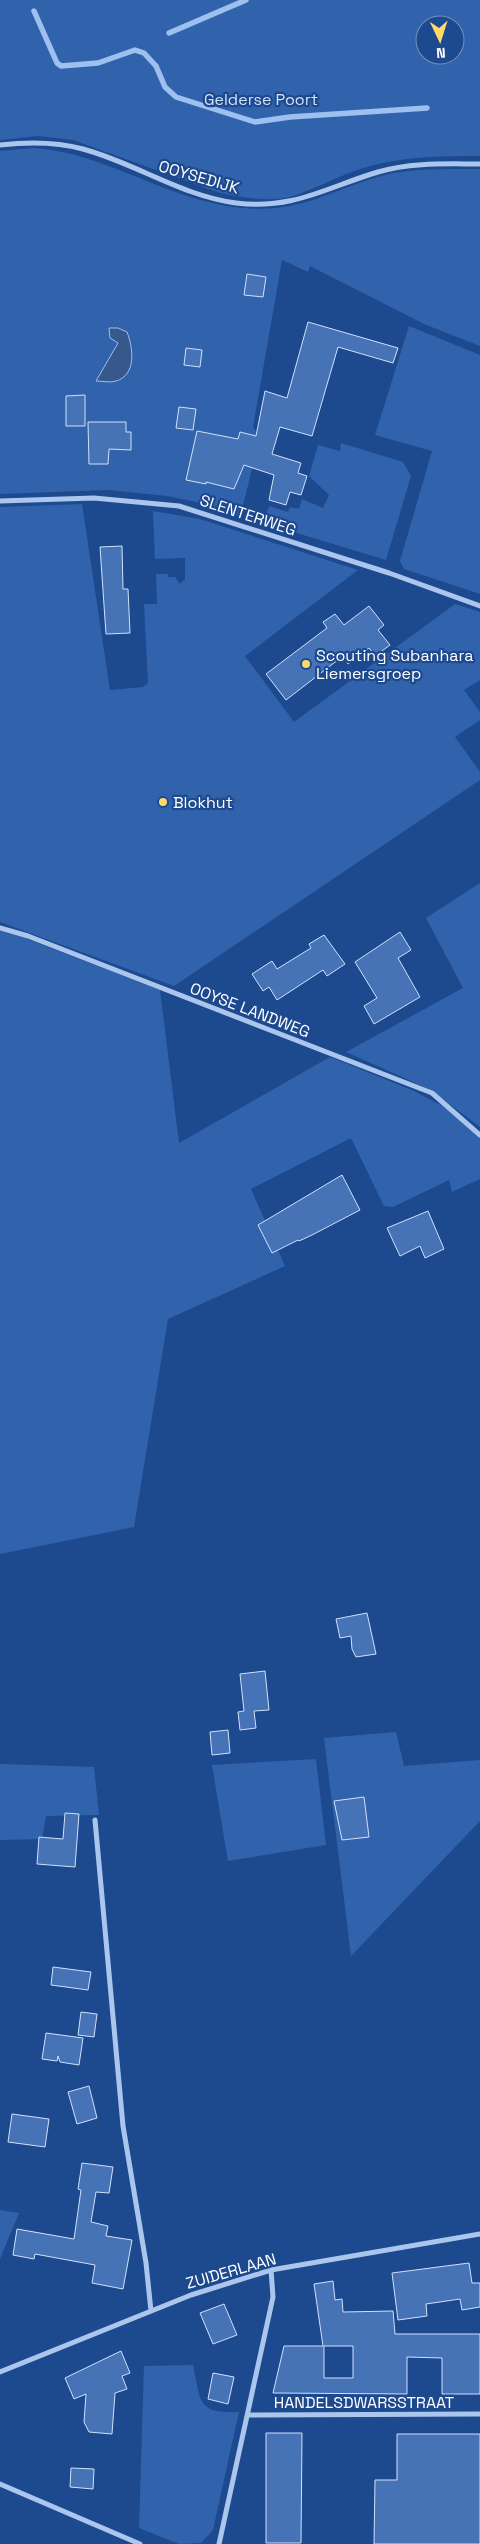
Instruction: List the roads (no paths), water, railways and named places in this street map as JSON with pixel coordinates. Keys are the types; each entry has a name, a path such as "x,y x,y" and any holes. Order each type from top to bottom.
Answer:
{"street":[{"name":"OOYSEDIJK","path":"0,145 44,143 83,149 213,198 236,203 261,204 278,204 318,194 379,171 429,164 480,164"},
{"name":"SLENTERWEG","path":"0,501 94,498 179,506 389,573 480,606"},
{"name":"OOYSE LANDWEG","path":"0,928 28,936 432,1094 480,1135"},
{"path":"95,1820 120,2096 146,2263 151,2311"},
{"name":"ZUIDERLAAN","path":"0,2372 191,2295 271,2270 480,2234"},
{"path":"219,2544 273,2297 271,2270"},
{"name":"HANDELSDWARSSTRAAT","path":"248,2415 480,2414"},
{"path":"0,2484 140,2544"}],"waterway":[{"path":"169,33 246,0"},
{"path":"34,11 57,63 61,66 98,63 135,50 144,53 156,66 165,87 176,97 255,122 290,117 427,108"}],"place":[{"name":"Scouting Subanhara Liemersgroep","path":"306,664"},
{"name":"Blokhut","path":"163,802"}],"park label":[{"name":"Gelderse Poort","path":"261,99"}]}
